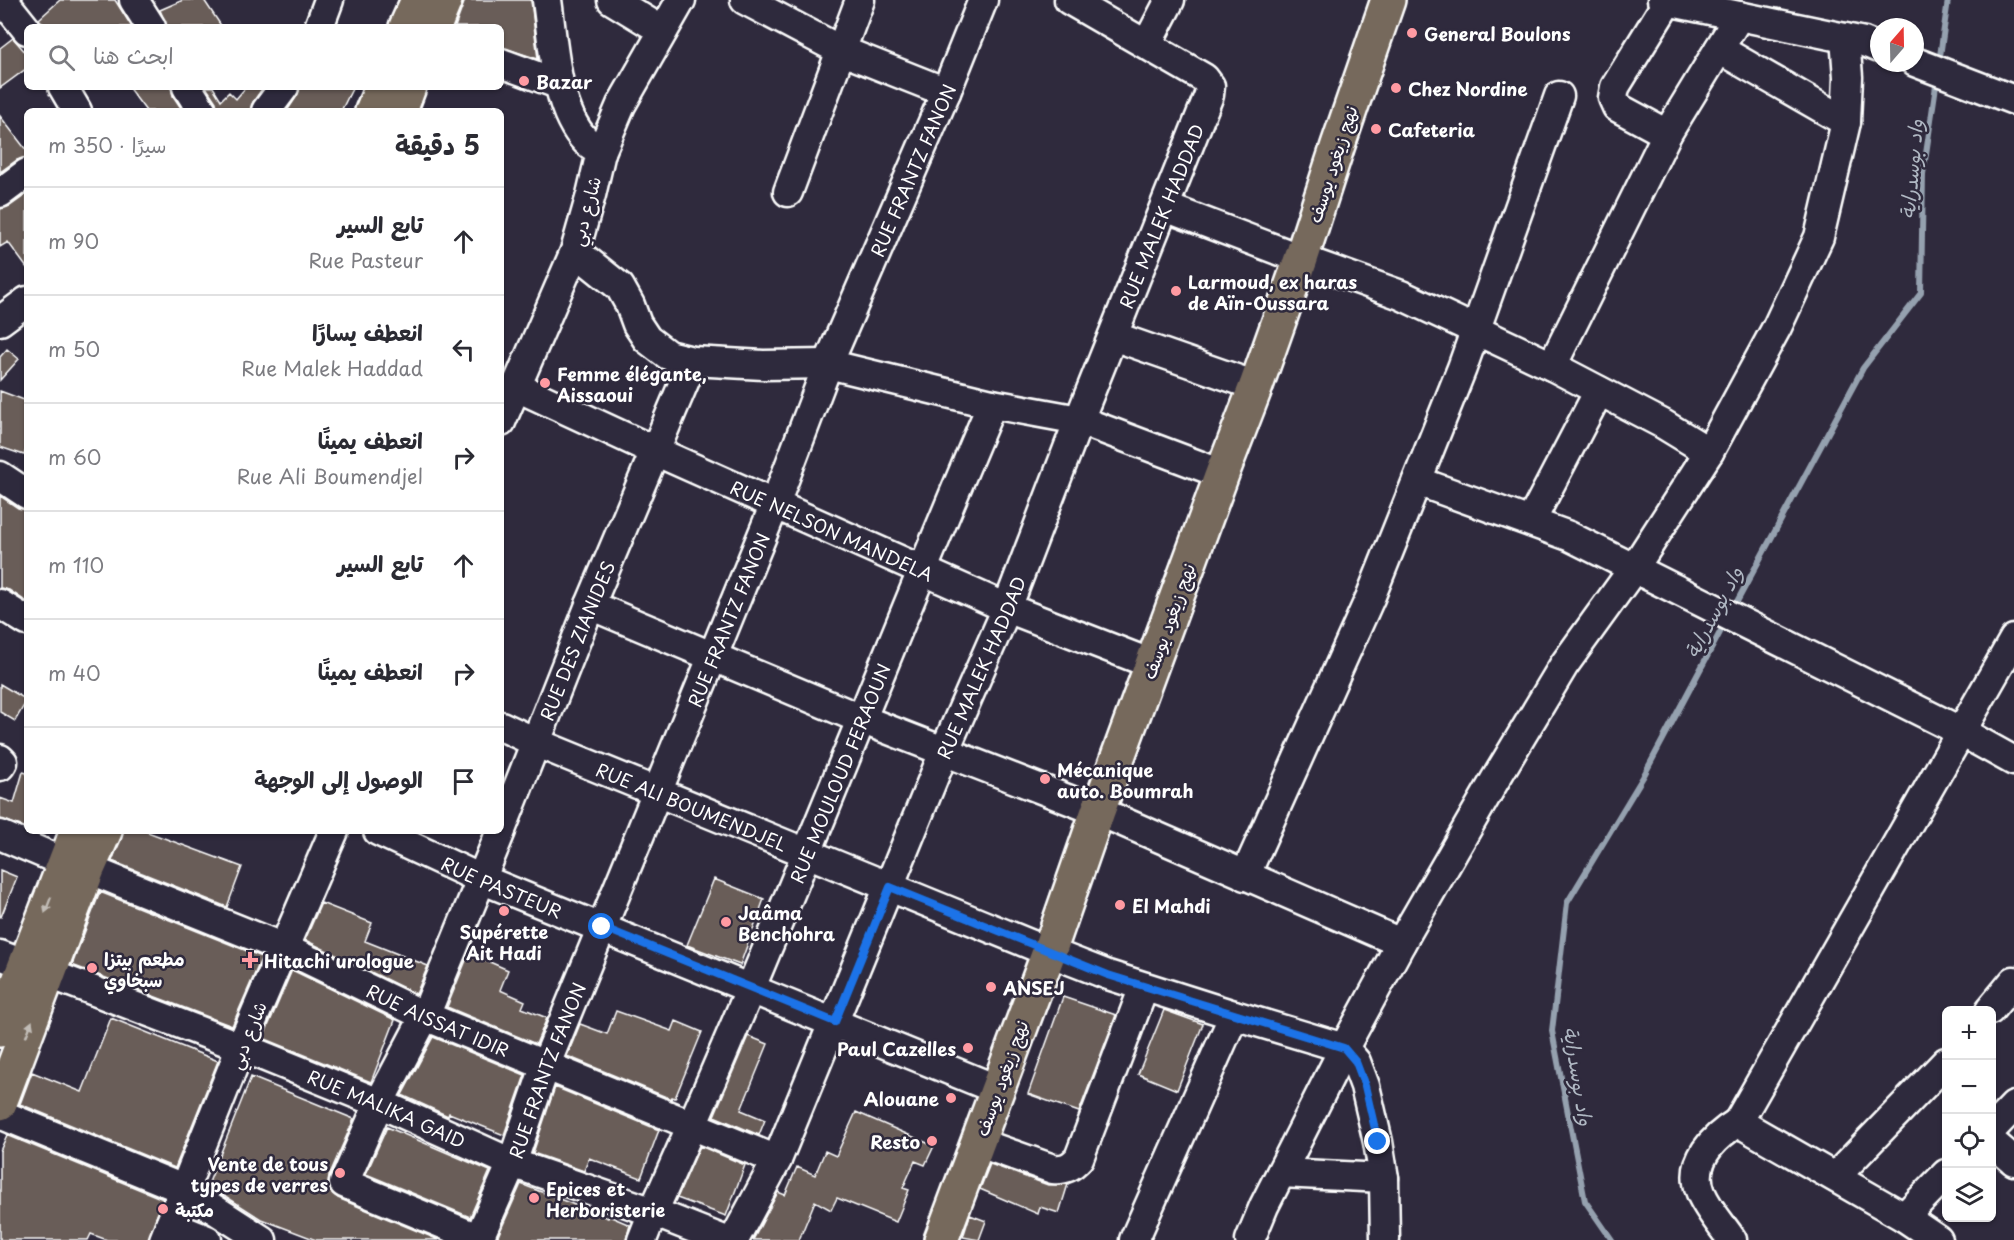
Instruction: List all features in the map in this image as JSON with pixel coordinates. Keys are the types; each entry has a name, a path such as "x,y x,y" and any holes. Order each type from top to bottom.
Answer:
{"main road":[{"path":"408,24 418,0"},
{"path":"435,24 445,0"},
{"name":"نهج زيغود يوسف","path":"941,1240 1256,386 1301,259 1381,3"},
{"path":"373,108 381,90"},
{"path":"400,108 408,90"},
{"path":"76,866 77,834"},
{"path":"0,1030 25,964 76,866 103,834"},
{"path":"0,1103 25,964"}],"street":[{"path":"134,0 149,24"},
{"path":"320,24 329,0"},
{"name":"شارع دبي","path":"504,413 575,251 601,152 585,140 568,113 558,84 547,0"},
{"path":"612,0 663,31"},
{"path":"601,152 621,105 681,0"},
{"path":"745,0 840,50 946,92"},
{"path":"788,192 860,0"},
{"name":"RUE FRANTZ FANON","path":"480,1240 512,1163 546,1064 713,658 828,364 946,92 983,0"},
{"path":"1069,0 1147,44 1170,0"},
{"path":"1250,1240 1344,1048 1401,943 1495,780 1564,665 1645,574 1708,452 1777,327 1819,237 1846,122 1848,77 1863,43 1739,16 1706,4 1665,1 1615,87 1613,98 1617,107 1667,134"},
{"path":"1552,366 1667,134 1739,16"},
{"name":"RUE MALEK HADDAD","path":"734,1240 777,1160 944,752 1007,608 1079,420 1209,95 1210,86 1204,78 1147,44"},
{"path":"1719,49 1846,122"},
{"path":"504,64 558,84"},
{"path":"1924,65 2014,100"},
{"path":"65,90 75,108"},
{"path":"189,90 200,108"},
{"path":"268,108 282,90"},
{"path":"1245,876 1370,598 1462,368 1559,96"},
{"path":"0,193 24,175"},
{"path":"1164,207 1401,295 1475,328 1663,424 1708,452"},
{"path":"575,251 620,287 637,324 647,339 668,355 693,361 763,365 828,364 992,404 1079,420 1222,474"},
{"path":"0,321 24,303"},
{"path":"1113,336 1256,386"},
{"name":"RUE DES ZIANIDES","path":"504,824 590,605 693,361"},
{"name":"RUE NELSON MANDELA","path":"517,387 1007,608 1152,664"},
{"path":"1531,521 1599,391"},
{"name":"RUE MOULOUD FERAOUN","path":"642,1240 751,988 921,570 992,404"},
{"path":"0,476 24,492"},
{"path":"1417,480 1569,536 1960,731 2014,761"},
{"path":"0,604 24,619"},
{"path":"590,605 861,719 1098,811 1401,943"},
{"path":"1732,1240 1705,1201 1698,1181 1702,1160 1710,1143 1738,1122 2014,639"},
{"name":"RUE ALI BOUMENDJEL","path":"504,727 537,743 1108,975 1344,1048"},
{"name":"شارع دبي","path":"167,1233 241,1047 332,834"},
{"name":"RUE PASTEUR","path":"384,834 481,879 996,1089"},
{"name":"RUE DES ZIANIDES","path":"480,1240 344,1183 379,1103 426,1016 500,834"},
{"name":"RUE AISSAT IDIR","path":"0,835 284,948 426,1016 777,1160"},
{"name":"RUE MALIKA GAID","path":"25,964 379,1103 512,1163 653,1212 724,1240"},
{"path":"1994,1006 2014,981"},
{"path":"978,1142 1053,1168 1063,1170 1073,1166 1079,1158 1144,987"},
{"path":"1134,1240 1234,1015"},
{"path":"1344,1048 1356,1062 1365,1086 1378,1142 1384,1178 1385,1240"},
{"path":"1835,1177 1942,1067"},
{"path":"1996,1125 2014,1106"},
{"path":"0,1114 183,1189 262,1240"},
{"path":"1738,1122 1835,1177 1918,1231 1942,1184"},
{"path":"1996,1145 2014,1161"},
{"path":"1281,1173 1384,1178"},
{"path":"167,1233 207,1240"}],"building":[{"path":"60,0 115,0 130,24 43,24 39,19"},
{"path":"183,0 204,0 220,24 166,24 160,10"},
{"path":"465,0 531,0 538,59 504,48 504,24 456,24"},
{"path":"13,38 24,51 24,70 0,88 0,48"},
{"path":"130,90 172,90 181,108 144,108"},
{"path":"208,90 215,90 221,100 229,92 236,99 244,90 261,90 251,108 217,108"},
{"path":"299,90 352,90 342,108 289,108"},
{"path":"0,116 24,147 24,158 0,172"},
{"path":"24,196 24,264 8,242 0,247 0,209 10,206"},
{"path":"7,349 19,359 0,380 0,357"},
{"path":"0,391 24,400 24,455 0,447"},
{"path":"0,496 24,509 24,600 9,590 0,588"},
{"path":"0,684 24,698 24,705 15,721 0,712"},
{"path":"24,772 24,827 0,819 0,798 14,803"},
{"path":"122,834 153,834 242,867 227,907 112,861"},
{"path":"0,870 17,877 1,917 0,917"},
{"name":"Jaâma Benchohra","path":"714,879 764,899 740,965 687,945"},
{"path":"100,892 262,957 232,1026 72,965"},
{"path":"321,903 372,923 365,941 428,966 416,994 305,940"},
{"path":"469,953 508,970 500,990 525,1001 522,1008 547,1018 536,1044 447,1007"},
{"path":"292,970 395,1020 371,1082 263,1038"},
{"path":"1063,997 1116,1015 1079,1112 1028,1094"},
{"path":"1164,1010 1203,1024 1177,1090 1138,1074"},
{"path":"616,1011 672,1031 676,1021 702,1032 675,1098 671,1099 567,1056 580,1024 607,1034"},
{"path":"111,1018 218,1061 175,1168 20,1104 32,1072 82,1092"},
{"path":"748,1036 768,1044 741,1110 765,1120 759,1135 714,1116"},
{"path":"433,1037 525,1075 504,1135 449,1113 448,1116 402,1095"},
{"path":"251,1077 354,1119 329,1176 328,1184 331,1192 338,1198 439,1240 316,1240 261,1219 208,1185"},
{"path":"555,1087 659,1130 641,1178 589,1158 584,1171 533,1153"},
{"path":"856,1112 934,1146 925,1165 915,1161 903,1188 909,1190 896,1222 837,1198 831,1210 815,1201 799,1240 753,1240 778,1192 785,1195 797,1167 815,1175 825,1151 836,1156"},
{"path":"387,1127 490,1171 470,1217 366,1174"},
{"path":"7,1135 163,1199 148,1240 107,1240 91,1234 88,1240 0,1240 0,1151"},
{"path":"700,1146 745,1165 726,1216 677,1198"},
{"path":"990,1164 1048,1185 1068,1184 1059,1213 1040,1207 1038,1214 980,1189"},
{"path":"521,1184 630,1225 626,1240 498,1240"},
{"path":"970,1215 986,1221 979,1240 963,1237"}],"waterway":[{"name":"واد بوسدراية","path":"1939,63 1948,0"},
{"name":"واد بوسدراية","path":"1733,609 1863,368 1921,293 1923,174 1937,79"},
{"name":"واد بوسدراية","path":"1612,1240 1585,1201 1552,1031 1567,903 1643,777 1725,623"}],"place":[{"name":"General Boulons","path":"1412,33"},
{"name":"Bazar","path":"524,81"},
{"name":"Chez Nordine","path":"1396,88"},
{"name":"Cafeteria","path":"1376,129"},
{"name":"Larmoud, ex haras de Aïn-Oussara","path":"1176,291"},
{"name":"Femme élégante, Aissaoui","path":"545,383"},
{"name":"Mécanique auto. Boumrah","path":"1045,779"},
{"name":"El Mahdi","path":"1120,905"},
{"name":"Supérette Ait Hadi","path":"504,911"},
{"name":"Jaâma Benchohra","path":"726,922"},
{"name":"Hitachi urologue","path":"250,960"},
{"name":"مطعم بيتزا سبخاوي","path":"92,968"},
{"name":"ANSEJ","path":"991,987"},
{"name":"Paul Cazelles","path":"968,1048"},
{"name":"Alouane","path":"951,1098"},
{"name":"Resto","path":"932,1141"},
{"name":"Vente de tous types de verres","path":"340,1173"},
{"name":"Epices et Herboristerie","path":"534,1198"},
{"name":"مكتبة","path":"163,1209"}],"route":[{"path":"602,927 835,1022 890,887 1108,975 1344,1048 1356,1062 1365,1086 1378,1142"}]}
